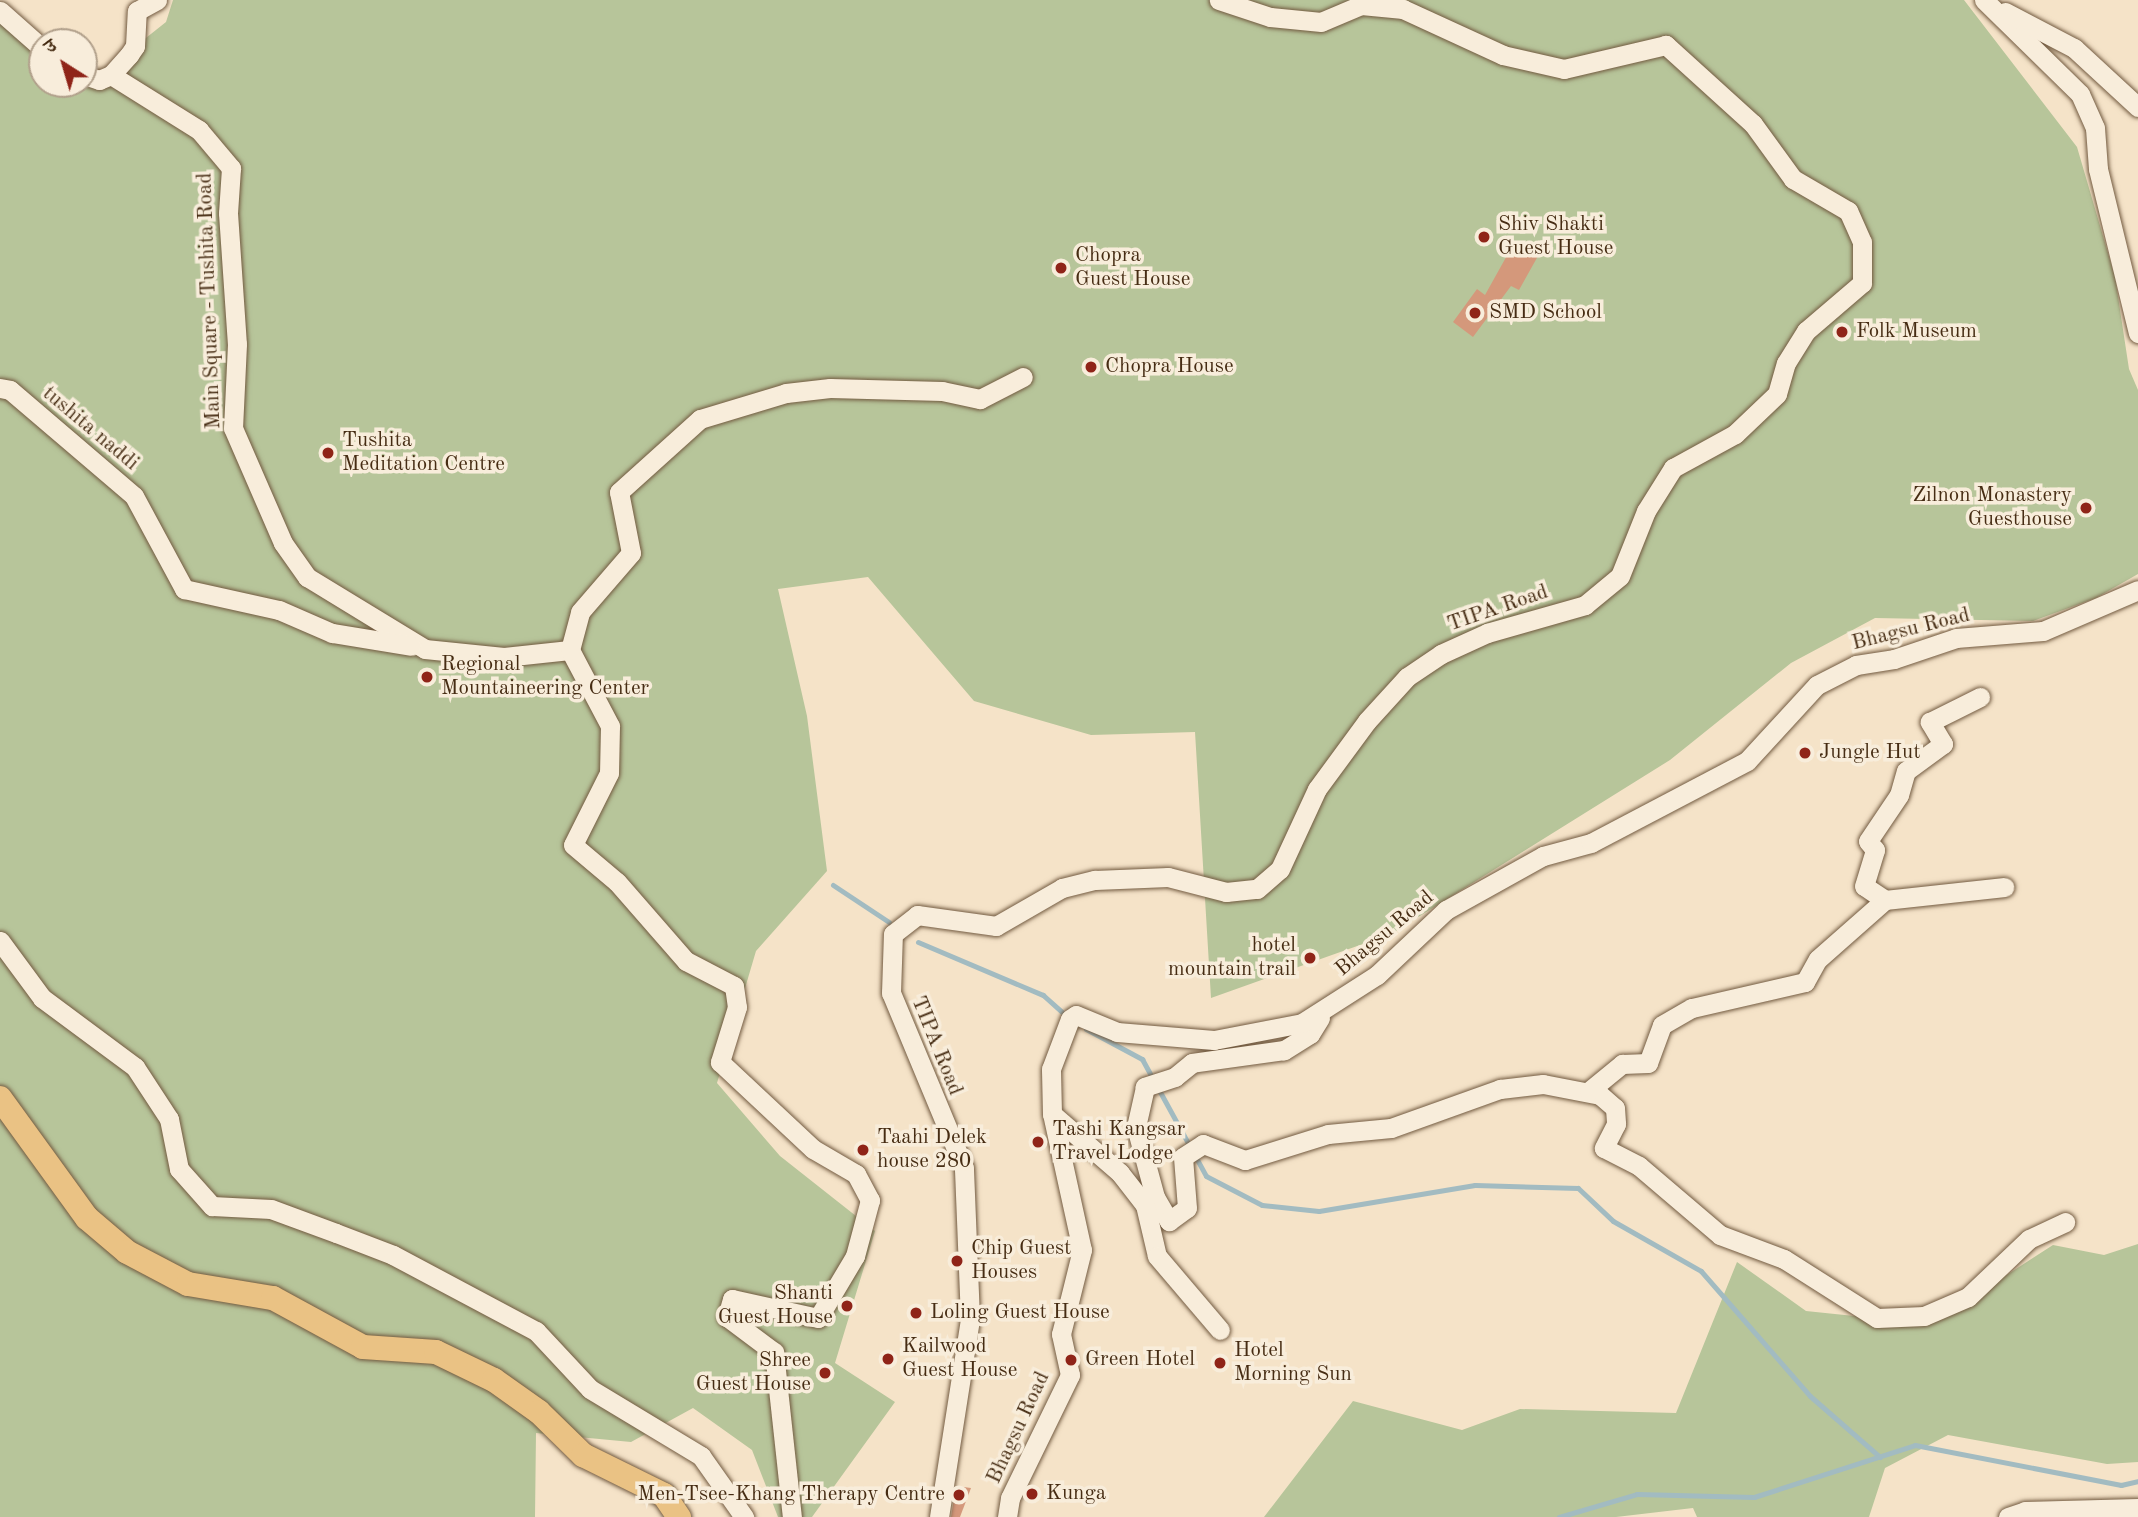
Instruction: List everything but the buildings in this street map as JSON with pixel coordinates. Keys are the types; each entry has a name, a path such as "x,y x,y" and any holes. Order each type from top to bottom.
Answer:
{"main road":[{"path":"0,1098 87,1218 127,1252 188,1284 273,1298 363,1347 436,1352 459,1363 539,1412 583,1455 664,1495 679,1517"}],"street":[{"path":"98,80 111,75 135,46 132,6 157,0"},
{"name":"TIPA Road","path":"939,1517 970,1319 964,1168 891,993 893,934 917,915 996,926 1062,888 1096,880 1168,877 1226,892 1256,889 1280,869 1317,789 1367,721 1407,677 1441,654 1487,633 1585,605 1620,576 1646,511 1673,468 1735,434 1777,394 1786,363 1806,331 1862,283 1862,242 1848,211 1793,179 1754,124 1666,45 1564,69 1503,55 1403,9 1361,5 1321,22 1270,17 1219,0"},
{"path":"1415,0 1434,23"},
{"path":"1985,1 2074,48 2138,107"},
{"path":"1985,1 2080,94 2095,128 2098,169 2138,333"},
{"path":"0,11 28,36"},
{"name":"Main Square - Tushita Road","path":"111,75 199,130 232,168 228,213 237,344 233,428 283,543 307,577 425,649 504,657 570,650"},
{"path":"792,1517 774,1352 727,1317 732,1299 818,1318 855,1256 870,1200 856,1174 813,1149 720,1062 737,1007 734,986 686,961 617,882 573,845 609,773 610,726 570,650 580,612 631,553 619,492 700,419 786,393 830,388 942,391 980,399 1023,377"},
{"name":"tushita naddi","path":"0,388 10,390 134,496 184,589 279,610 332,633 425,649"},
{"name":"Bhagsu Road","path":"1007,1517 1010,1498 1070,1375 1061,1334 1082,1250 1052,1114 1051,1069 1062,1033 1076,1015 1117,1032 1214,1040 1302,1023 1324,1013 1377,975 1446,910 1543,856 1591,843 1747,761 1817,685 1856,665 1894,659 1956,638 2043,631 2138,590"},
{"path":"1885,900 1864,886 1875,850 1868,841 1877,820 1899,795 1906,771 1943,744 1930,722 1980,697"},
{"path":"1589,1091 1622,1064 1648,1063 1662,1025 1692,1008 1805,982 1818,959 1885,900 2004,887"},
{"path":"0,941 42,998 135,1067 169,1119 179,1169 212,1206 271,1209 347,1237 393,1255 536,1331 590,1389 701,1456 744,1517"},
{"path":"1324,1013 1310,1034 1284,1050 1192,1063 1145,1087 1136,1127 1155,1197 1169,1221 1187,1208 1195,1148 1245,1160 1328,1134 1391,1128 1500,1089 1543,1084 1589,1091 1615,1108 1616,1124 1604,1149 1639,1166 1720,1235 1783,1259 1877,1318 1924,1315 1968,1297 2029,1239 2065,1222"},
{"path":"1052,1114 1128,1183 1145,1205 1157,1256 1220,1330"},
{"path":"2007,1517 2025,1511 2138,1508"}],"green space":[{"path":"173,0 1964,0 2077,147 2115,277 2129,369 2138,390 2138,574 2096,598 2033,621 1875,618 1791,663 1670,760 1391,934 1211,998 1195,732 1091,735 974,701 868,577 778,589 807,716 827,871 756,951 717,1083 780,1156 875,1231 835,1363 895,1402 812,1517 778,1517 752,1450 693,1408 631,1442 536,1433 535,1517 0,1517 0,9 28,36 28,98 98,98 98,76 166,22"},
{"path":"2138,1244 2138,1462 2107,1464 1948,1435 1885,1468 1869,1517 1697,1517 1693,1508 1616,1517 1264,1517 1353,1401 1462,1430 1520,1409 1676,1413 1737,1262 1806,1311 1931,1324 2053,1245 2104,1255"}],"waterway":[{"path":"833,885 889,922"},
{"path":"918,942 1043,995 1062,1012"},
{"path":"1086,1029 1142,1059 1206,1176 1262,1205 1319,1211 1475,1185 1578,1188 1613,1221 1701,1271 1810,1396 1880,1457"},
{"path":"1559,1517 1637,1494 1754,1497 1915,1445 2121,1485 2138,1481"}],"place":[{"name":"Shiv Shakti Guest House","path":"1484,237"},
{"name":"Chopra Guest House","path":"1061,268"},
{"name":"SMD School","path":"1475,313"},
{"name":"Folk Museum","path":"1842,332"},
{"name":"Chopra House","path":"1091,367"},
{"name":"Tushita Meditation Centre","path":"328,453"},
{"name":"Zilnon Monastery Guesthouse","path":"2086,508"},
{"name":"Regional Mountaineering Center","path":"427,677"},
{"name":"Jungle Hut","path":"1805,753"},
{"name":"hotel mountain trail","path":"1310,958"},
{"name":"Tashi Kangsar Travel Lodge","path":"1038,1142"},
{"name":"Taahi Delek house 280","path":"863,1150"},
{"name":"Chip Guest Houses","path":"957,1261"},
{"name":"Shanti Guest House","path":"847,1306"},
{"name":"Loling Guest House","path":"916,1313"},
{"name":"Kailwood Guest House","path":"888,1359"},
{"name":"Green Hotel","path":"1071,1360"},
{"name":"Hotel Morning Sun","path":"1220,1363"},
{"name":"Shree Guest House","path":"825,1373"},
{"name":"Kunga","path":"1032,1494"},
{"name":"Men-Tsee-Khang Therapy Centre","path":"959,1495"}]}
